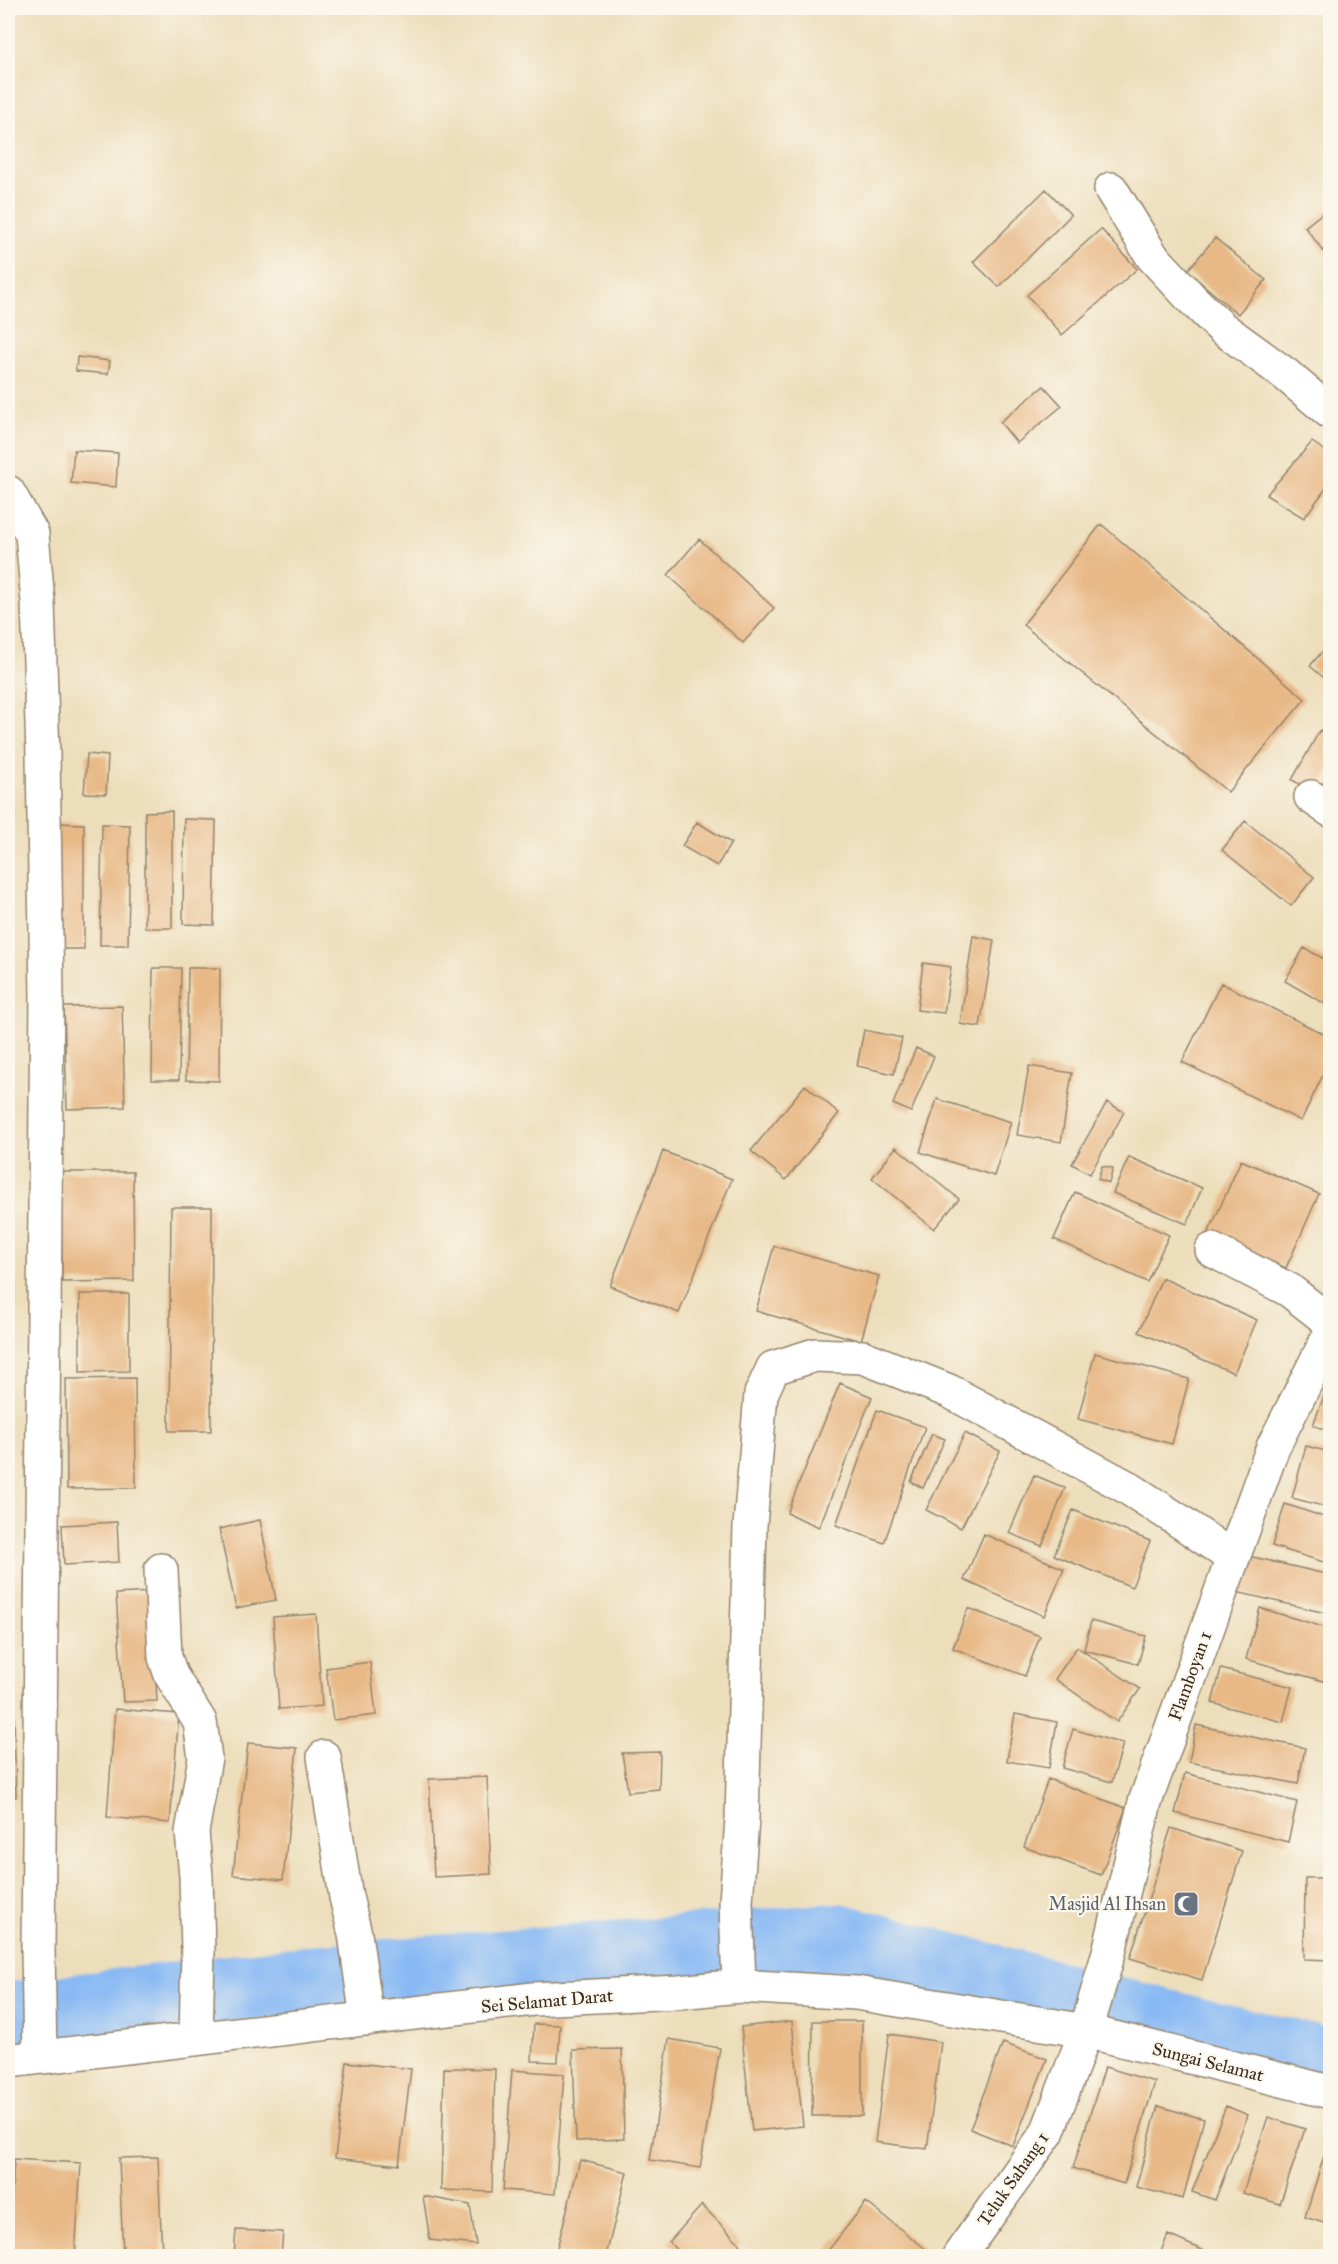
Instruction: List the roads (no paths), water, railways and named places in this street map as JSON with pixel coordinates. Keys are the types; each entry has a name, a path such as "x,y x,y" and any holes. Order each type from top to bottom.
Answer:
{"street":[{"path":"1111,189 1152,256 1191,298 1222,328 1285,374 1330,412"},
{"path":"8,492 32,534 38,602 43,756 47,995 38,1950 40,2057"},
{"path":"1212,1250 1289,1290 1330,1322"},
{"name":"Flamboyan 1","path":"1086,2031 1109,1952 1145,1802 1273,1447 1330,1334"},
{"path":"739,1975 736,1902 742,1819 744,1685 755,1443 761,1394 773,1368 815,1355 863,1357 949,1391 1125,1486 1233,1558"},
{"path":"161,1570 165,1657 171,1675 200,1722 205,1758 192,1832 198,1951 197,2027"},
{"path":"324,1757 366,2008"},
{"name":"Sei Selamat Darat","path":"8,2061 197,2027 366,2008 679,1992 739,1975 1086,2031"},
{"name":"Sungai Selamat","path":"1086,2031 1330,2092"},
{"name":"Teluk Sahang 1","path":"959,2256 1047,2133 1086,2031"}],"waterway":[{"path":"8,2016 311,1979 837,1937 1198,2032 1330,2062"}],"place":[{"name":"Masjid Al Ihsan","path":"1186,1904"}]}
